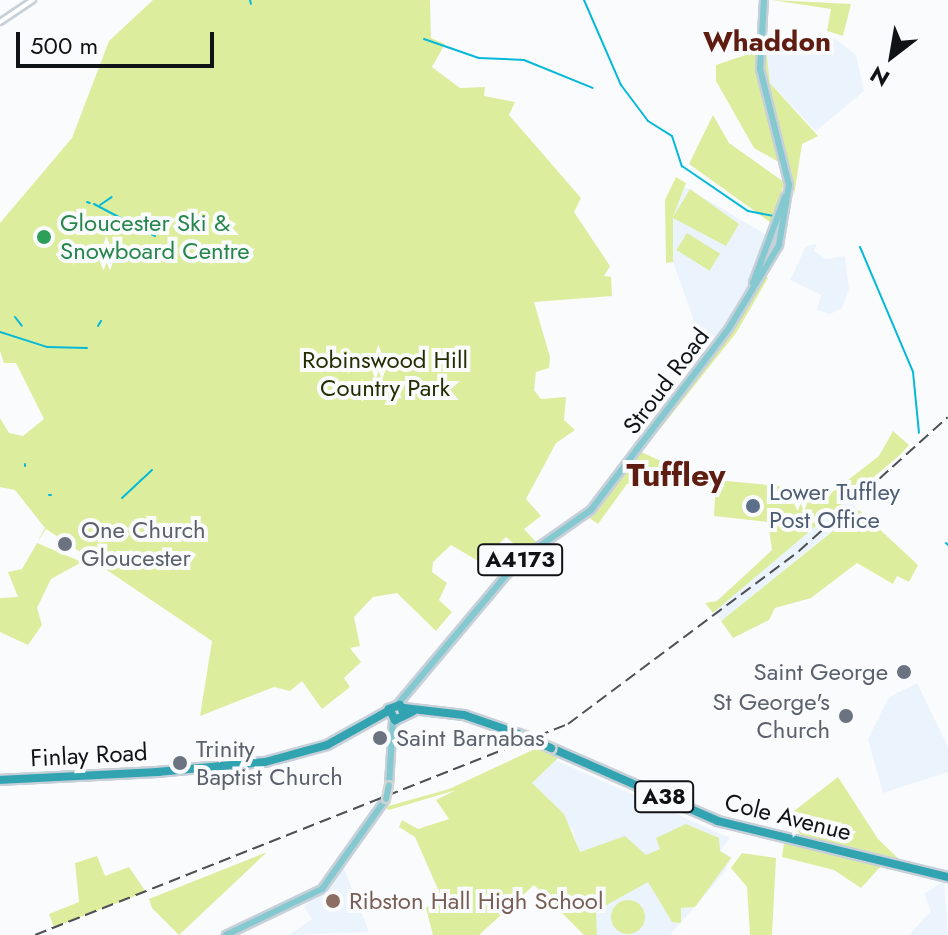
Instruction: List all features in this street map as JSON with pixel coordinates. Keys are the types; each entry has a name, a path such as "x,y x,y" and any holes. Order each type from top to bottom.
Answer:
{"highway":[{"name":"Cole Avenue","path":"395,713 417,711 467,716 525,736 718,821 948,877"},
{"name":"Finlay Road","path":"0,780 162,773 306,751 395,713"}],"main road":[{"name":"Stroud Road","path":"395,713 409,689 517,562 591,510 749,296 784,233 787,170 760,48 764,0"},
{"path":"226,935 322,889 386,799 395,713"}],"street":[{"path":"0,22 33,0"}],"shaded area":[{"path":"834,38 856,55 864,91 816,131 770,83 766,50 820,39 825,45"},
{"path":"685,187 772,238 743,302 714,342 694,321 673,262 672,217"},
{"path":"817,244 814,251 826,259 845,256 849,289 842,308 830,314 817,310 821,295 790,280 806,246"},
{"path":"846,495 858,510 721,621 709,606"},
{"path":"917,683 948,747 948,772 883,793 868,739 889,697"},
{"path":"551,758 730,838 720,851 732,857 723,874 670,935 597,935 573,830 532,783"},
{"name":"Ribston Hall High School","path":"344,868 369,932 289,935 312,919 304,907"},
{"path":"944,881 948,935 909,935 931,911 924,894"}],"green space":[{"name":"Robinswood Hill Country Park","path":"153,0 430,0 431,38 445,44 432,67 460,88 485,87 484,96 515,102 509,115 581,198 574,212 610,266 604,276 611,277 612,296 534,302 550,357 549,368 536,372 534,390 541,399 566,397 564,420 575,430 556,443 526,499 541,516 524,529 537,543 525,553 506,537 480,562 451,545 433,562 432,572 447,583 439,600 452,612 436,631 397,593 373,597 354,617 360,646 350,648 361,662 344,678 350,687 322,709 302,681 290,691 274,687 200,716 212,641 46,529 37,542 45,528 15,490 0,487 0,418 9,433 23,436 44,419 16,363 4,363 0,351 0,223 72,138 109,41"},
{"path":"772,0 851,4 843,36 827,31 831,9"},
{"path":"766,48 770,83 818,136 802,144 794,196 791,169 754,148 716,81 716,65"},
{"path":"713,115 729,143 784,182 774,225 689,164"},
{"path":"676,177 686,183 673,217 690,189 739,224 726,246 673,218 673,262 666,263 665,200"},
{"path":"687,233 720,254 709,271 676,250"},
{"path":"763,274 768,278 736,333 660,429 655,426"},
{"path":"893,431 909,445 901,454 713,613 705,603 717,601 772,550 768,522 714,516 716,480 779,486 789,504 821,501 879,456"},
{"path":"639,451 663,462 647,483 627,484 598,524 588,517"},
{"path":"859,510 918,565 909,582 897,576 893,584 857,563 811,598 775,608 769,620 733,638 721,621"},
{"path":"37,543 82,562 51,579 37,608 42,625 28,645 0,632 0,598 18,597 8,572 22,569"},
{"path":"537,748 558,758 532,783 564,814 580,852 625,836 646,855 660,849 656,838 686,824 719,838 720,851 731,858 695,907 681,908 681,923 672,922 648,882 596,911 597,935 584,935 534,885 479,935 433,935 426,908 441,896 415,837 399,827 402,820 418,829 449,819 436,800 456,790 389,810 385,807 449,789"},
{"path":"838,777 878,839 900,860 814,843 781,821"},
{"path":"784,843 869,859 882,865 861,888 834,870 782,857"},
{"path":"267,852 179,935 152,908 149,899"},
{"path":"742,853 776,858 772,935 750,935 747,887 731,868"},
{"path":"97,856 105,876 129,867 146,892 54,927 49,914 79,902 75,863"},
{"path":"628,900 640,905 645,917 640,929 628,934 616,929 611,917 616,905"}],"waterway":[{"path":"250,0 251,4"},
{"path":"584,0 621,85 648,121 672,136 682,166 748,211 774,216"},
{"path":"424,39 479,58 524,60 593,88"},
{"path":"100,205 112,197"},
{"path":"94,204 155,236"},
{"path":"860,247 913,372 919,433"},
{"path":"15,317 22,326"},
{"path":"98,326 101,321"},
{"path":"0,332 47,347 87,348"},
{"path":"122,498 152,470"}],"railway":[{"path":"35,935 568,724 799,551 948,417"}],"place":[{"name":"Gloucester Ski & Snowboard Centre","path":"44,237"},
{"name":"Lower Tuffley Post Office","path":"753,506"},
{"name":"One Church Gloucester","path":"65,544"},
{"name":"Saint George","path":"904,672"},
{"name":"St George's Church","path":"846,716"},
{"name":"Saint Barnabas","path":"380,738"},
{"name":"Trinity Baptist Church","path":"180,763"},
{"name":"Ribston Hall High School","path":"333,901"}],"district":[{"name":"Whaddon","path":"767,42"},
{"name":"Tuffley","path":"676,475"}]}
